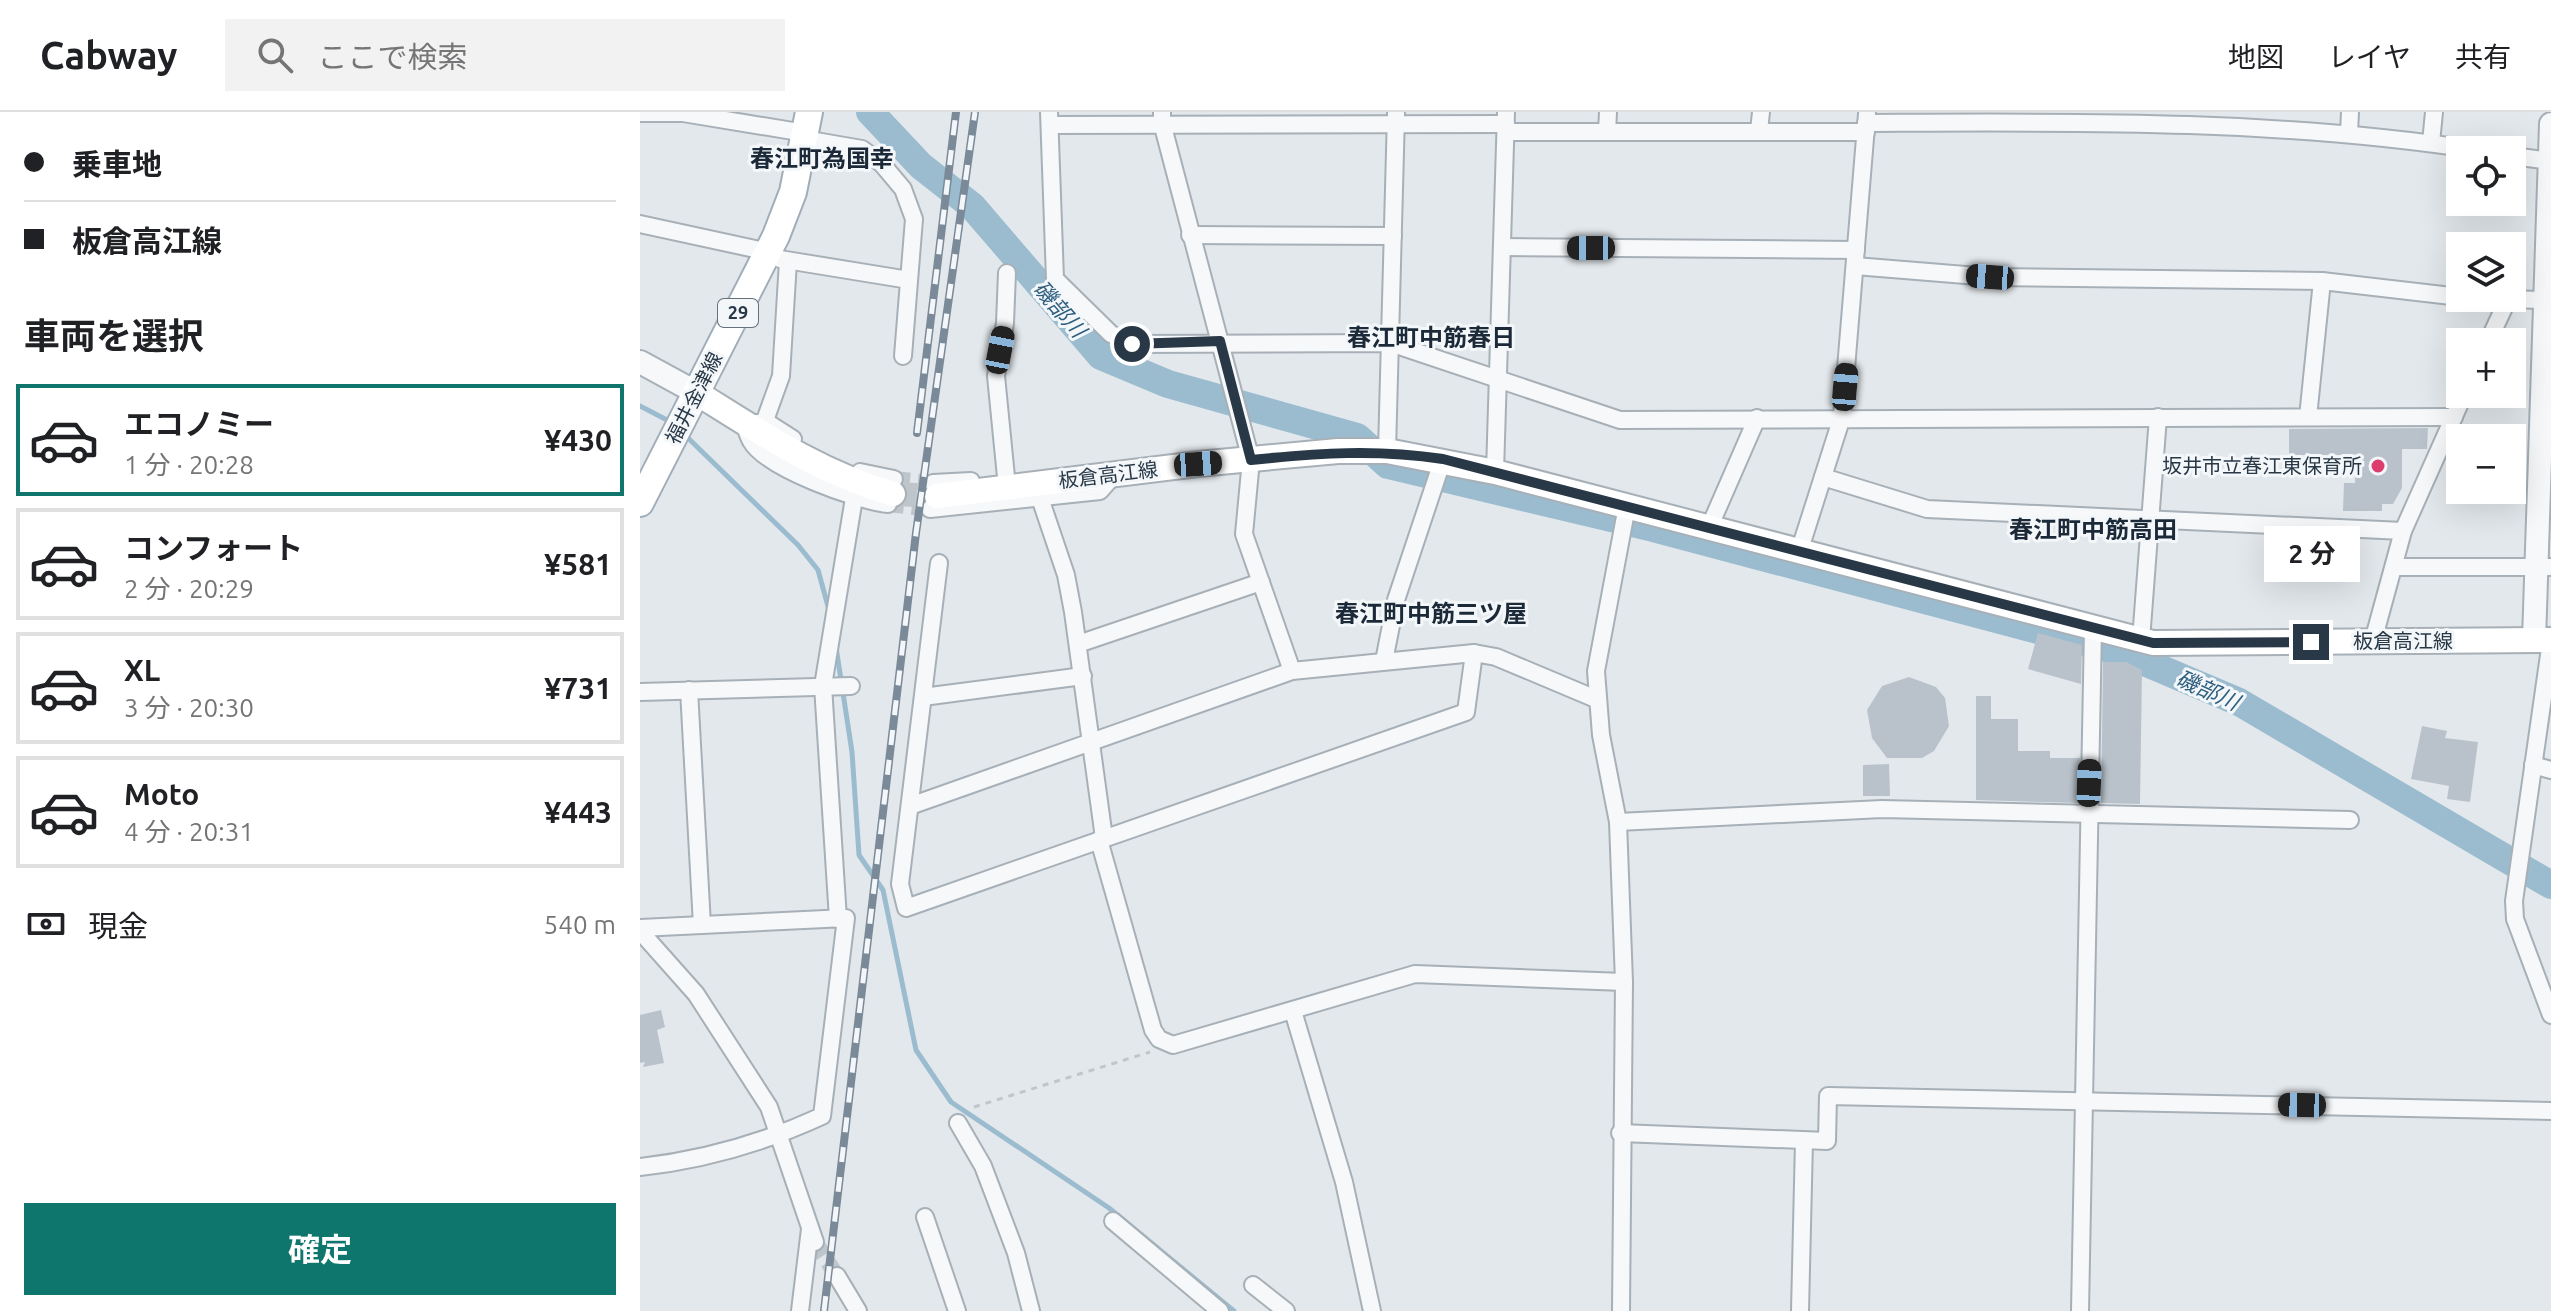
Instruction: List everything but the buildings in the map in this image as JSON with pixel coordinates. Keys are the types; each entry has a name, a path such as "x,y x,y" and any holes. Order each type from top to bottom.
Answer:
{"main road":[{"name":"福井金津線","path":"640,503 774,256 793,192 806,128"},
{"path":"697,393 754,423 824,470 891,492"},
{"name":"板倉高江線","path":"933,496 1338,451 1387,451 1443,459 1495,472 2153,643 2545,640"}],"street":[{"path":"1607,132 1608,112"},
{"path":"1759,131 1761,112"},
{"path":"2349,133 2350,112"},
{"path":"2431,143 2434,112"},
{"path":"640,113 683,113 806,128 862,149 882,164 903,189 914,219 903,356"},
{"path":"1162,117 1190,235 1251,460 1244,534 1292,671"},
{"path":"2446,145 2349,133 2080,117 1866,122 1759,131 1607,132 1396,117 1050,119 1055,279 1111,334 1132,344 1220,341 1390,343 1620,420 2454,417"},
{"path":"1387,451 1396,117"},
{"path":"1799,552 1842,417 1866,122"},
{"path":"1495,472 1506,123"},
{"path":"2551,124 2544,300 2545,640 2533,765 2514,901 2515,919 2551,1015"},
{"path":"2526,158 2550,161"},
{"path":"640,224 774,256 909,280"},
{"path":"1190,235 1393,236"},
{"path":"1502,247 1855,258 1990,277 2322,281 2446,295"},
{"path":"774,256 781,376 754,423 752,444 818,485 854,498 891,492"},
{"path":"1006,477 996,376 1005,323 1007,273"},
{"path":"2308,417 2322,281"},
{"path":"2526,300 2544,300"},
{"path":"640,362 697,393"},
{"path":"2373,641 2403,531 2458,408"},
{"path":"2141,640 2158,417"},
{"path":"1709,528 1757,418"},
{"path":"1384,661 1396,600 1443,459"},
{"path":"1103,465 1115,474 1100,491 1040,498 933,496 1006,477 1103,465"},
{"path":"1823,477 1927,509 2403,531"},
{"path":"838,919 823,686 854,498"},
{"path":"1040,498 1066,575 1093,741 1102,839 1153,1030 1159,1039 1173,1045 1415,974 1624,982"},
{"path":"1621,1311 1623,1210 1620,1133 1624,982 1618,822 1596,699 1600,641 1627,506"},
{"path":"939,563 900,884 906,908 1466,712 1474,653"},
{"path":"2394,567 2544,567"},
{"path":"1078,644 1261,582"},
{"path":"2080,1311 2093,628"},
{"path":"910,806 1292,671 1474,653 1496,657 1596,699"},
{"path":"923,697 1083,676"},
{"path":"640,692 851,686"},
{"path":"689,690 702,925"},
{"path":"2533,765 2551,770"},
{"path":"1618,822 1882,809 2350,820"},
{"path":"640,930 846,918 822,1116 780,1135 693,1161 640,1167"},
{"path":"640,930 696,994 769,1107 812,1235 797,1310"},
{"path":"1293,1011 1344,1182 1372,1311"},
{"path":"1620,1133 1827,1141 1828,1096 2551,1111"},
{"path":"958,1123 983,1166 1016,1253 1031,1311"},
{"path":"1800,1311 1804,1141"},
{"path":"925,1217 957,1311"},
{"path":"1113,1221 1220,1311"},
{"path":"837,1276 858,1311"},
{"path":"1253,1285 1286,1311"}],"path":[{"path":"974,1107 1173,1045"}],"waterway":[{"name":"磯部川","path":"870,112 921,166 972,206 1101,356 1168,384 1357,437 1388,465 1653,528 2121,652 2239,702 2551,885"},
{"path":"640,406 667,420"},
{"path":"688,438 798,545 818,570 829,610"},
{"path":"836,647 852,752 859,855 883,890 916,1050 951,1102 1109,1208 1234,1311"}],"tunnel":[{"path":"894,479 933,483"},
{"path":"893,494 937,496"},
{"path":"888,504 930,509"},
{"path":"815,1242 837,1276"}],"railway":[{"path":"917,433 956,112"},
{"path":"824,1311 916,533 975,112"}],"place":[{"name":"坂井市立春江東保育所","path":"2378,466"}],"district":[{"name":"春江町為国幸","path":"822,159"},
{"name":"春江町中筋春日","path":"1431,338"},
{"name":"春江町中筋高田","path":"2093,530"},
{"name":"春江町中筋三ツ屋","path":"1431,614"}],"route":[{"path":"1132,344 1220,341 1251,460 1338,451 1387,451 1443,459 2153,643 2311,642"}]}
